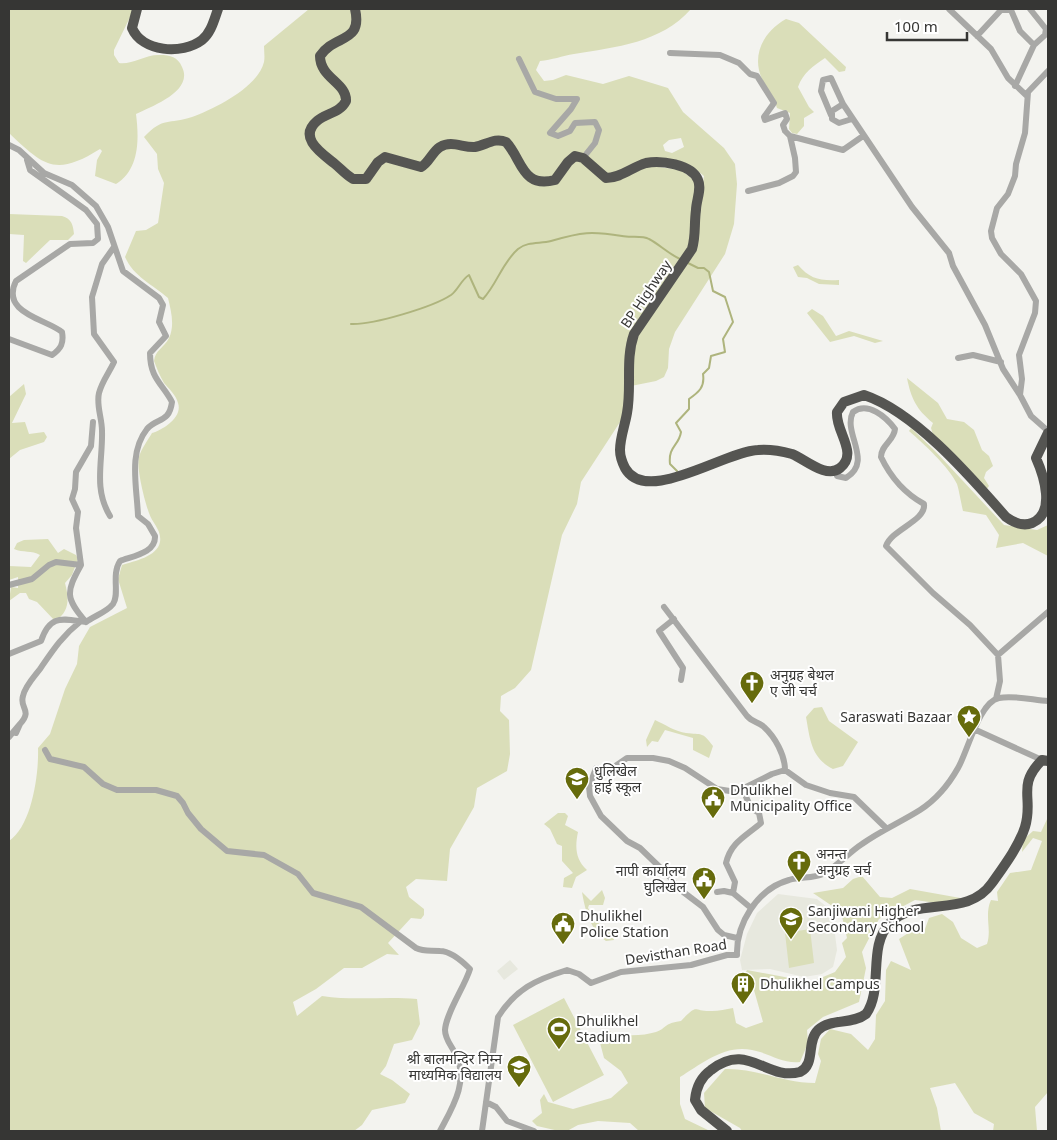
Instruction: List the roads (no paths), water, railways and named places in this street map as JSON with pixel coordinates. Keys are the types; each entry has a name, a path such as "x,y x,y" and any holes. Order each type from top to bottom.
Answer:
{"highway":[{"path":"137,9 132,28 138,38 147,45 175,49 190,46 201,40 210,30 218,9"},
{"path":"355,9 358,22 353,32 323,51 320,56 323,71 344,93 346,101 342,108 317,121 312,128 310,136 317,149 350,178 366,179 378,162 385,157 421,167 437,149 450,144 475,147 496,140 506,142 523,171 537,181 555,180 571,158 580,156 583,158"},
{"name":"BP Highway","path":"583,158 606,178 618,176 647,163 681,166 696,176 700,186 696,210 695,238 692,249 634,334 630,344 628,410 620,448 620,456 628,472 642,481 664,481 733,454 758,450 792,455 829,472 836,470"},
{"path":"836,470 846,462 848,451 840,431 837,412 844,402 864,395 885,404 918,426 1006,517 1018,524 1027,524 1034,522 1041,516 1046,507 1043,474 1036,458 1048,432"},
{"path":"727,1131 701,1110 695,1100 700,1083 707,1073 718,1065 736,1058 788,1073 800,1072 809,1063 814,1037 818,1031 831,1023 858,1018 866,1014 874,987 880,943 888,925 906,913 970,901 991,885 1019,840 1025,826 1028,778 1033,768 1045,760"}],"street":[{"path":"949,9 991,49 1008,78 1027,96"},
{"path":"977,36 1001,10 1006,9 1011,10 1020,31 1034,45"},
{"path":"1016,86 1034,45 1045,35 1046,29 1030,9"},
{"path":"670,52 720,55 739,63 750,74 757,76 774,103 764,117 765,120 785,113 787,119 783,125 790,136 795,151 796,172 794,176 779,183 748,191"},
{"path":"519,58 535,92 556,99 577,98 571,109 550,133 558,136 570,131 575,123 595,122 599,130 595,143 583,158"},
{"path":"1020,395 1022,380 1019,355 1036,313 1036,301 1020,274 1001,254 992,238 991,230 997,208 1008,194 1015,176 1016,164 1025,133 1028,92 1048,71"},
{"path":"852,119 839,123 831,115 821,90 823,80 831,78 843,104 863,136 912,207 949,253 953,266 985,325 1006,375 1020,395 1031,416 1048,432"},
{"path":"831,115 832,111 843,104"},
{"path":"790,136 843,150 863,136"},
{"path":"9,144 19,150 27,160 44,173 72,186 85,195 104,218 123,271 159,298 163,305 159,322 166,336 150,353 150,360 158,384 172,402 165,419 146,429 136,449 134,471 138,516 148,524 156,540 144,553 120,561 116,569 113,604 84,622 56,643 25,690 22,699 27,712 26,718 9,737"},
{"path":"9,339 44,354 52,355 58,351 62,345 62,332 56,326 18,311 9,297 10,289 16,281 70,244 93,243 98,239 96,224 86,210 30,170 27,160"},
{"path":"110,516 99,490 99,460 102,433 98,395 105,377 114,362 94,334 92,297 102,264 114,247"},
{"path":"958,358 973,355 1001,362"},
{"path":"836,470 837,476 846,478 853,473 857,464 858,450 850,421 853,412 860,408 872,410 890,422 896,432 884,448 881,457 898,485 906,494 924,504 924,507 921,515 889,538 886,546 933,594 970,625 998,655 1000,681 996,699 1011,698 1048,701"},
{"path":"84,622 72,606 69,587 81,565 76,528 78,512 72,496 76,489 76,472 91,446 93,422"},
{"path":"9,585 32,579 49,565 56,562 81,565"},
{"path":"664,607 746,716 764,726 775,740 782,754 786,770 806,785 830,793 854,797 886,828"},
{"path":"998,655 1048,612"},
{"path":"9,654 41,640 45,627 51,622 66,619 84,622"},
{"path":"674,619 659,631 683,668 681,680"},
{"name":"Devisthan Road","path":"482,1131 498,1017 507,1003 527,985 567,970 579,974 591,983 621,972 692,965 727,955 737,955 738,938 751,908 765,894 788,880 821,875 886,828 921,809 943,790 959,767 984,708 996,699"},
{"path":"16,733 20,724"},
{"path":"976,730 1045,760"},
{"path":"45,750 50,759 84,766 102,784 117,790 156,790 177,796 183,802 188,814 201,829 227,851 264,855 298,874 313,893 361,907 416,948 422,951 442,951 470,969 454,1002 445,1030 448,1042 456,1056 460,1080 459,1093 440,1131"},
{"path":"738,938 724,936 702,907 678,888 671,878 640,848 627,841 601,816 590,796 590,786 596,768 611,769 627,758 644,757 677,765 723,791 736,792 772,774 786,770"},
{"path":"733,893 735,882 726,863 728,857 741,837 761,824 759,813 750,808 743,790"},
{"path":"717,892 733,893 751,908"},
{"path":"486,1102 496,1107 507,1121 534,1131"}],"waterway":[{"path":"351,324 373,322 431,305 451,295 469,275 479,297 483,299 512,255 522,246 530,244 586,233 643,237 653,241 680,259"},
{"path":"677,471 670,464 672,450 681,432 676,423 689,409 689,399 702,386 703,374 709,368 711,356 725,352 723,339 733,322 725,297 713,291 709,272 704,268 698,268 686,262"}],"place":[{"name":"अनुग्रह बेथल ए जी चर्च","path":"752,704"},
{"name":"Saraswati Bazaar","path":"969,738"},
{"name":"धुलिखेल हाई स्कूल","path":"577,800"},
{"name":"Dhulikhel Municipality Office","path":"713,819"},
{"name":"अनन्त अनुग्रह चर्च","path":"799,883"},
{"name":"नापी कार्यालय घुलिखेल","path":"704,900"},
{"name":"Sanjiwani Higher Secondary School","path":"791,940"},
{"name":"Dhulikhel Police Station","path":"563,945"},
{"name":"Dhulikhel Campus","path":"743,1005"},
{"name":"Dhulikhel Stadium","path":"559,1050"},
{"name":"श्री बालमन्दिर निम्न माध्यमिक विद्यालय","path":"519,1088"}]}
